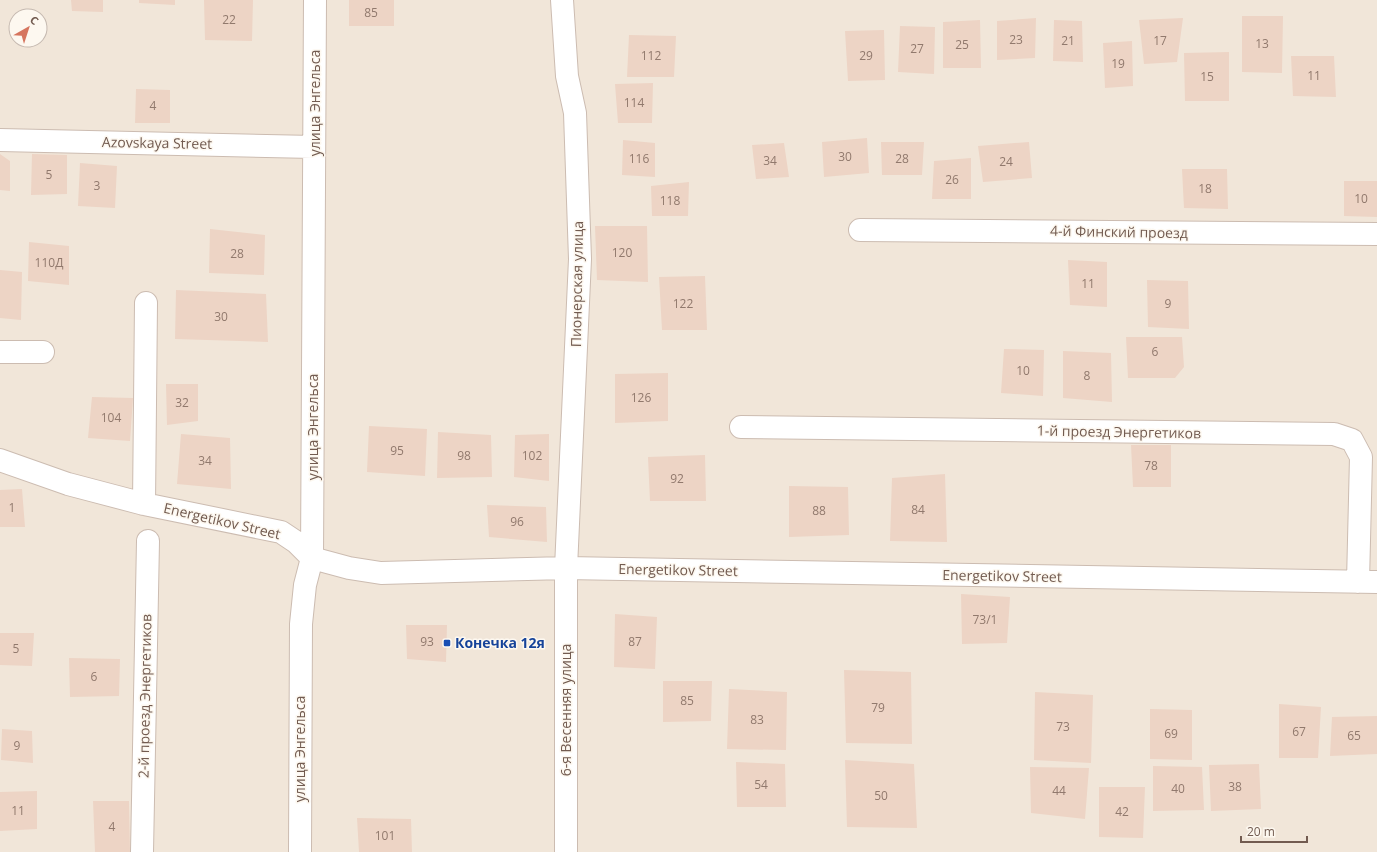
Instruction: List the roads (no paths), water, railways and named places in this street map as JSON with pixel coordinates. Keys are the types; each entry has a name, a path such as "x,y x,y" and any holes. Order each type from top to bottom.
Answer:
{"street":[{"name":"улица Энгельса","path":"300,852 300,624 305,585 312,558 315,0"},
{"name":"Пионерская улица","path":"562,0 567,76 576,113 580,259 566,568"},
{"name":"Azovskaya Street","path":"0,140 314,147"},
{"name":"4-й Финский проезд","path":"860,230 1377,234"},
{"path":"144,504 146,303"},
{"path":"0,352 43,352"},
{"name":"1-й проезд Энергетиков","path":"741,427 1334,434 1352,440 1361,457 1367,582"},
{"name":"Energetikov Street","path":"0,460 68,484 144,504 281,532 296,542 312,558 349,568 381,573 566,568 1367,582"},
{"name":"2-й проезд Энергетиков","path":"142,852 148,541"},
{"name":"6-я Весенняя улица","path":"566,568 566,852"}],"place":[{"name":"Конечка 12я","path":"447,643"}]}
